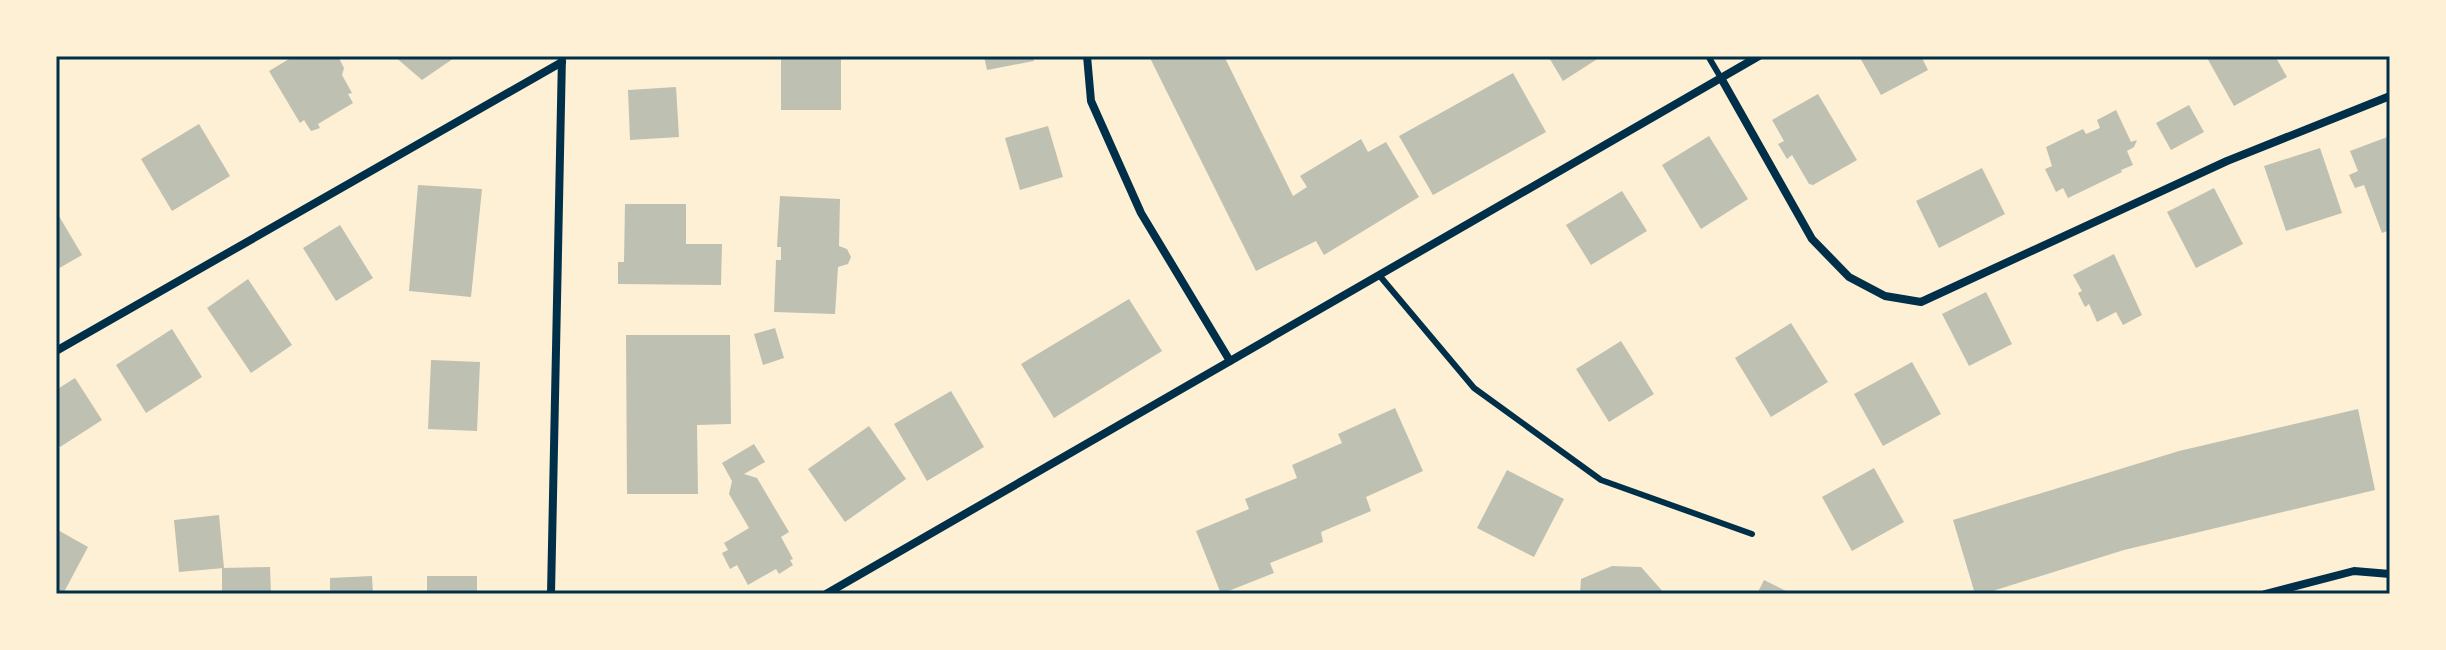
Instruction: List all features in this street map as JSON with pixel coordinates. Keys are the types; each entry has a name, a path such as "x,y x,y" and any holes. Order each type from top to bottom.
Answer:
{"street":[{"path":"1087,56 1091,101 1141,213 1230,361"},
{"path":"826,594 1759,56"},
{"path":"56,351 562,59"},
{"path":"551,594 562,59"},
{"path":"1721,78 1812,239 1849,277 1885,296 1921,302 2227,161 2390,96"},
{"path":"2265,594 2354,571 2390,574"}],"lane":[{"path":"1708,56 1721,78"},
{"path":"1379,275 1474,388 1601,480 1752,534"}],"building":[{"path":"294,56 338,56 344,68 342,75 352,93 348,94 353,103 318,124 320,128 311,131 304,120 300,123 269,71"},
{"path":"394,56 457,56 422,80"},
{"path":"781,56 841,56 841,110 781,110"},
{"path":"984,56 1033,56 1034,61 987,70"},
{"path":"1149,56 1224,56 1293,196 1307,187 1300,176 1361,139 1368,152 1386,142 1419,197 1324,255 1316,241 1256,271"},
{"path":"1548,56 1602,56 1563,81"},
{"path":"1859,56 1921,56 1928,70 1881,95"},
{"path":"2206,56 2275,56 2287,77 2234,106"},
{"path":"1513,73 1546,132 1433,195 1399,136"},
{"path":"676,87 679,137 630,140 628,90"},
{"path":"1818,94 1857,160 1813,185 1809,184 1792,155 1787,159 1778,144 1784,141 1772,120"},
{"path":"2189,105 2204,132 2171,150 2156,123"},
{"path":"2116,110 2131,142 2137,140 2134,147 2127,151 2133,165 2068,198 2063,188 2056,192 2045,169 2052,166 2046,147 2083,129 2086,134 2100,128 2097,120"},
{"path":"199,124 230,176 172,211 141,159"},
{"path":"1048,126 1063,177 1020,190 1005,138"},
{"path":"1709,136 1748,199 1701,229 1662,165"},
{"path":"2390,136 2390,230 2382,233 2364,185 2355,188 2349,175 2358,171 2350,151"},
{"path":"2320,148 2342,213 2286,231 2264,166"},
{"path":"1982,168 2005,214 1939,248 1916,201"},
{"path":"418,185 482,189 471,297 409,291"},
{"path":"2214,188 2243,244 2196,268 2167,212"},
{"path":"1622,191 1647,231 1591,265 1566,225"},
{"path":"780,196 840,199 839,246 847,249 851,257 848,264 838,267 835,314 774,312 776,260 781,260 781,247 777,247"},
{"path":"625,204 686,204 686,244 722,244 721,285 618,284 618,262 624,262"},
{"path":"56,211 82,255 56,270"},
{"path":"340,225 373,278 336,301 303,248"},
{"path":"2114,254 2142,315 2123,325 2116,312 2097,322 2089,304 2085,307 2078,293 2082,291 2073,275"},
{"path":"248,279 292,345 251,373 207,308"},
{"path":"1986,292 2012,344 1969,366 1942,314"},
{"path":"1129,299 1162,351 1054,418 1021,364"},
{"path":"1791,323 1828,382 1771,417 1735,358"},
{"path":"775,328 784,358 763,365 754,334"},
{"path":"172,329 202,377 146,413 116,365"},
{"path":"626,335 730,335 731,424 697,425 698,494 627,494"},
{"path":"1621,341 1654,394 1609,422 1576,369"},
{"path":"431,360 480,362 477,431 428,429"},
{"path":"1912,362 1941,414 1883,446 1854,394"},
{"path":"75,378 102,420 60,447 56,440 56,390"},
{"path":"951,391 984,447 927,481 894,424"},
{"path":"1395,408 1423,471 1366,497 1371,511 1321,532 1323,542 1270,563 1274,573 1221,594 1196,531 1249,509 1245,499 1297,478 1292,465 1342,443 1338,434"},
{"path":"2358,409 2375,490 2124,550 1975,594 1953,520 2179,451"},
{"path":"869,426 906,479 845,522 808,469"},
{"path":"754,444 765,462 744,474 757,478 789,532 781,537 793,565 779,574 776,569 748,585 737,565 730,569 722,553 728,550 724,543 749,528 729,494 732,481 722,463"},
{"path":"1874,468 1904,522 1852,551 1822,497"},
{"path":"1507,470 1564,499 1534,557 1477,528"},
{"path":"219,515 224,568 179,572 174,520"},
{"path":"56,529 88,547 63,594 56,594"},
{"path":"1612,566 1641,567 1665,594 1580,594 1581,579"},
{"path":"270,567 271,594 222,594 222,568"},
{"path":"372,576 373,594 330,594 330,578"},
{"path":"427,576 477,576 477,594 427,594"},
{"path":"1764,580 1792,594 1757,594"}]}
